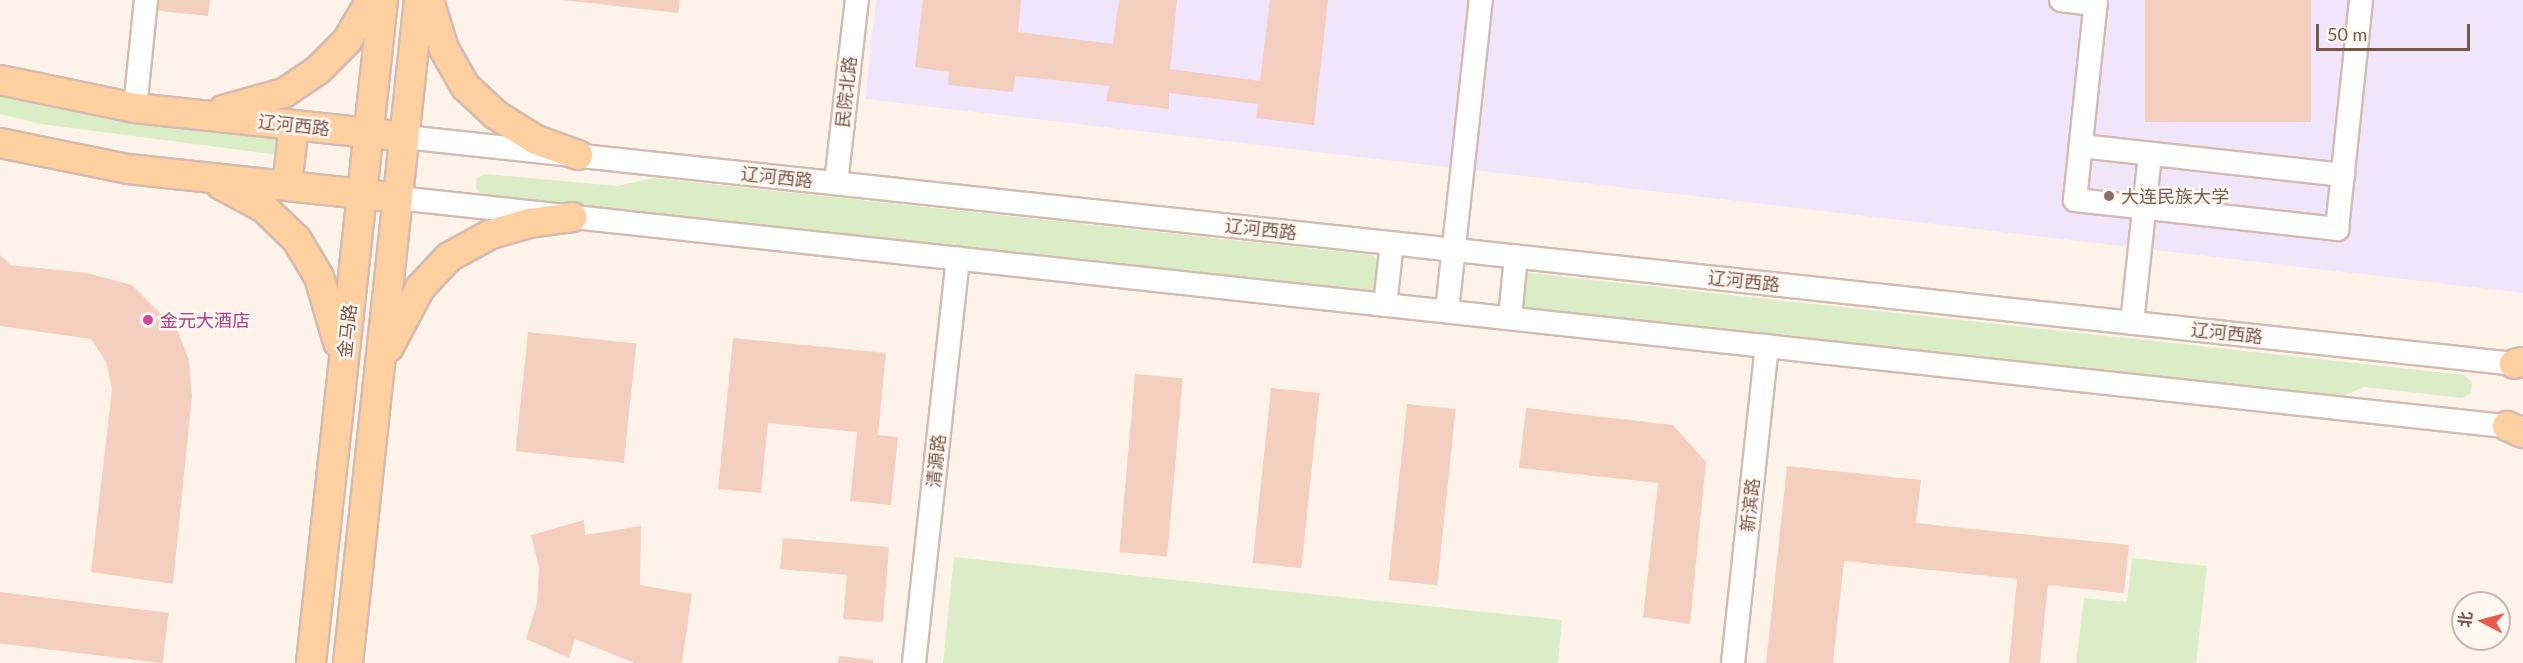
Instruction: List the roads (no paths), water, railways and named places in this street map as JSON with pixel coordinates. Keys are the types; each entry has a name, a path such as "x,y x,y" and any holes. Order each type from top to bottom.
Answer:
{"main road":[{"path":"195,114 244,107 284,93 318,70 347,41 371,0"},
{"name":"金马路","path":"311,663 383,0"},
{"name":"金马路","path":"348,663 419,0"},
{"path":"429,0 444,49 465,86 496,115 536,140 578,155"},
{"name":"辽河西路","path":"0,80 135,108 405,136"},
{"path":"287,186 294,125"},
{"path":"0,143 128,169 398,198"},
{"path":"190,175 234,189 264,208 297,240 319,277 335,322 342,376"},
{"path":"378,380 395,330 420,288 449,257 491,234 529,222 573,217"}],"street":[{"path":"135,108 146,0"},
{"name":"民院北路","path":"836,183 857,0"},
{"path":"1447,311 1481,0"},
{"path":"2061,0 2096,2 2075,200 2337,229 2361,0"},
{"name":"辽河西路","path":"405,136 2520,364"},
{"path":"2081,146 2343,175"},
{"path":"2132,323 2150,154"},
{"path":"398,198 2518,429"},
{"path":"1385,305 1392,243"},
{"path":"1510,318 1516,256"},
{"name":"清源路","path":"914,663 958,258"},
{"name":"新滨路","path":"1733,663 1767,346"}],"place":[{"name":"大连民族大学","path":"2109,196"},
{"name":"金元大酒店","path":"148,320"}]}
